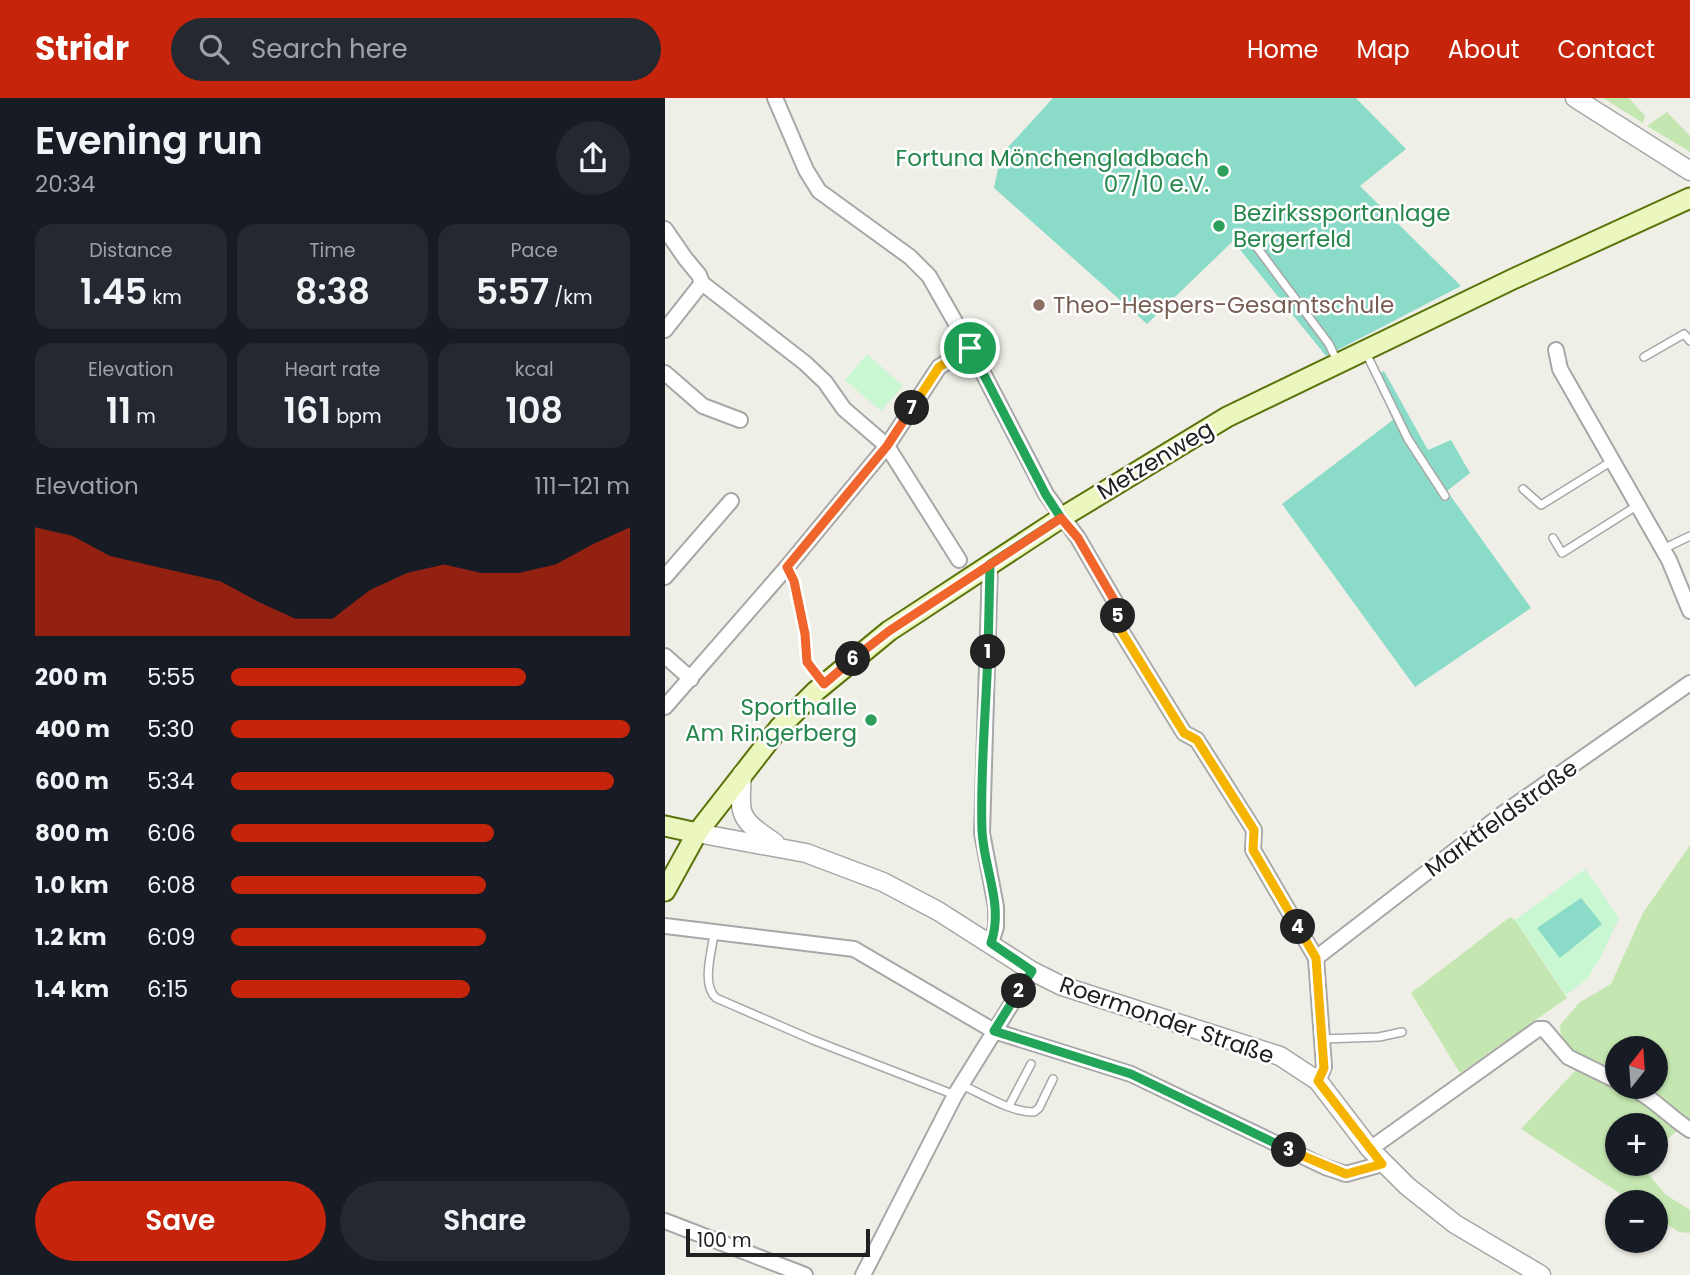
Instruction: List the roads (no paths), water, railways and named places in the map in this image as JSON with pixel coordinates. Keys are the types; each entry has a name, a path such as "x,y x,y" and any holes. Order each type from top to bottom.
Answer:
{"main road":[{"name":"Metzenweg","path":"665,891 697,832 779,729 824,684 889,631 1061,518 1227,416 1690,198"},
{"name":"Roermonder Straße","path":"665,826 697,832"}],"street":[{"path":"775,98 806,170 819,191 910,257 929,276 970,348 1046,495 1078,538 1117,605 1120,629 1184,733 1197,740 1254,830 1253,850 1316,958 1324,1068 1318,1081"},
{"path":"1575,98 1690,171"},
{"path":"665,229 702,283 805,363 825,382 845,409 887,446 959,560"},
{"path":"665,330 702,283"},
{"path":"665,707 787,567 887,446 939,367 970,348"},
{"path":"1556,351 1560,369 1663,549 1690,611"},
{"path":"665,373 703,406 740,420"},
{"path":"665,577 731,501"},
{"path":"990,564 982,833 996,906 996,927 991,943"},
{"path":"665,656 691,679"},
{"name":"Marktfeldstraße","path":"1316,958 1501,815 1690,683"},
{"path":"742,774 741,812 749,825 781,848"},
{"name":"Roermonder Straße","path":"697,832 806,853 883,882 939,911 1032,971 1062,986 1280,1056 1318,1081 1382,1164 1455,1224 1541,1275"},
{"path":"665,926 854,949 994,1031 1131,1074 1325,1167 1346,1174 1382,1164"},
{"path":"863,1275 958,1090 1032,971"},
{"path":"1370,1149 1538,1030 1544,1030 1568,1057 1605,1074"},
{"path":"1650,1099 1690,1130"},
{"path":"665,1221 805,1275"}],"lane":[{"path":"1253,242 1329,344 1338,364"},
{"path":"1644,357 1684,334 1690,341"},
{"path":"1365,350 1408,439 1445,496"},
{"path":"1523,489 1541,505 1612,461"},
{"path":"1552,538 1562,553 1638,505"},
{"path":"1663,549 1690,536"},
{"path":"787,567 794,581 805,634 807,662 824,684"},
{"path":"714,933 708,980 709,988 716,998 813,1040 1025,1112 1034,1112 1039,1108 1053,1079"},
{"path":"1322,1039 1379,1037 1402,1032"},
{"path":"1009,1106 1031,1064"}],"place":[{"name":"Fortuna Mönchengladbach 07/10 e.V.","path":"1223,171"},
{"name":"Bezirkssportanlage Bergerfeld","path":"1219,226"},
{"name":"Theo-Hespers-Gesamtschule","path":"1039,305"},
{"name":"Sporthalle Am Ringerberg","path":"871,720"}]}
